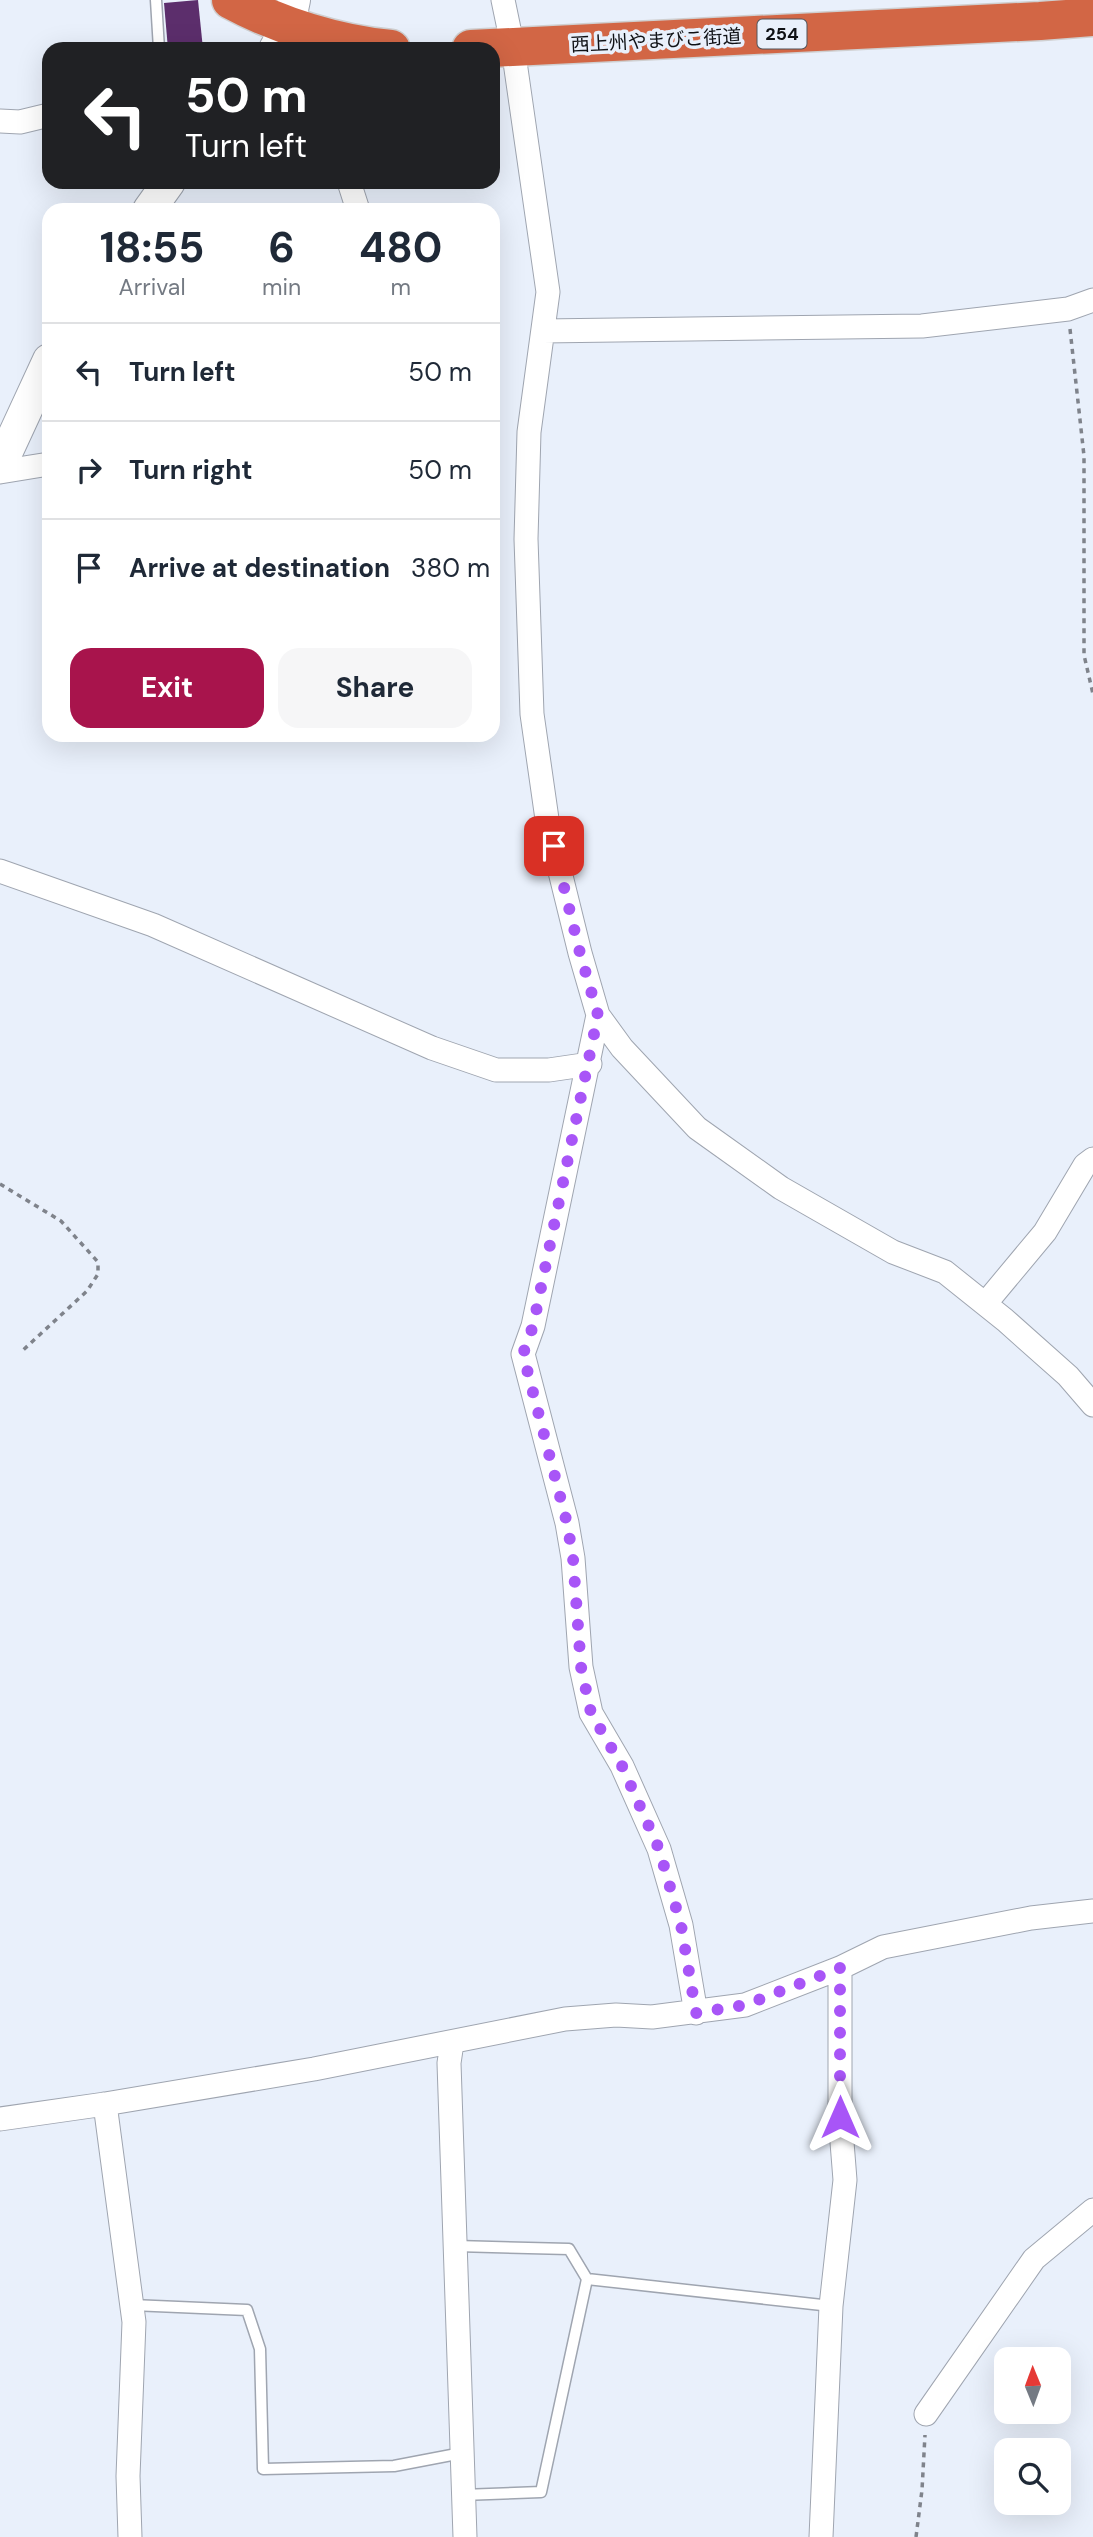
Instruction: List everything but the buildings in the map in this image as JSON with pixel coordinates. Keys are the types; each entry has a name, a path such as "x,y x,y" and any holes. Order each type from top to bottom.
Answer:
{"highway":[{"path":"232,0 286,24 347,42"},
{"name":"西上州やまびこ街道","path":"500,48 1093,17"}],"street":[{"path":"503,0 513,47 548,292 529,432 526,539 532,714 547,819 598,1015 622,1048 697,1128 781,1188 893,1252 945,1272 1068,1376 1093,1405"},
{"path":"0,121 20,121 42,116"},
{"path":"543,331 922,326 1068,309 1093,300"},
{"path":"0,466 42,375"},
{"path":"0,472 42,465"},
{"path":"0,871 153,925 432,1048 496,1070 549,1070 590,1064"},
{"path":"598,1015 590,1064 533,1326 523,1354 567,1523 573,1558 581,1667 591,1713 622,1766 659,1849 681,1925 696,2013"},
{"path":"985,1304 1045,1231 1085,1166 1093,1159"},
{"path":"0,2119 314,2069 565,2019 616,2015 652,2018 745,2005 840,1968 884,1947 1031,1918 1093,1911"},
{"path":"821,2537 831,2306 845,2180 840,2117 840,1968"},
{"path":"452,2043 449,2063 465,2537"},
{"path":"105,2104 134,2322 128,2476 130,2537"},
{"path":"926,2413 1034,2259 1093,2210"}],"lane":[{"path":"156,0 159,42"},
{"path":"456,2246 569,2249 587,2279 541,2492 463,2496"},
{"path":"587,2279 831,2306"},
{"path":"132,2305 247,2310 260,2348 263,2469 394,2466 462,2453"}],"path":[{"path":"1068,309 1084,456 1084,655 1093,694"},
{"path":"0,1184 61,1221 97,1262 98,1274 87,1291 21,1352"},
{"path":"916,2537 922,2490 926,2413"}],"route":[{"path":"554,846 598,1015 590,1064 533,1326 523,1354 567,1523 573,1558 581,1667 591,1713 622,1766 659,1849 681,1925 696,2013 745,2005 840,1968 840,2117"}]}
